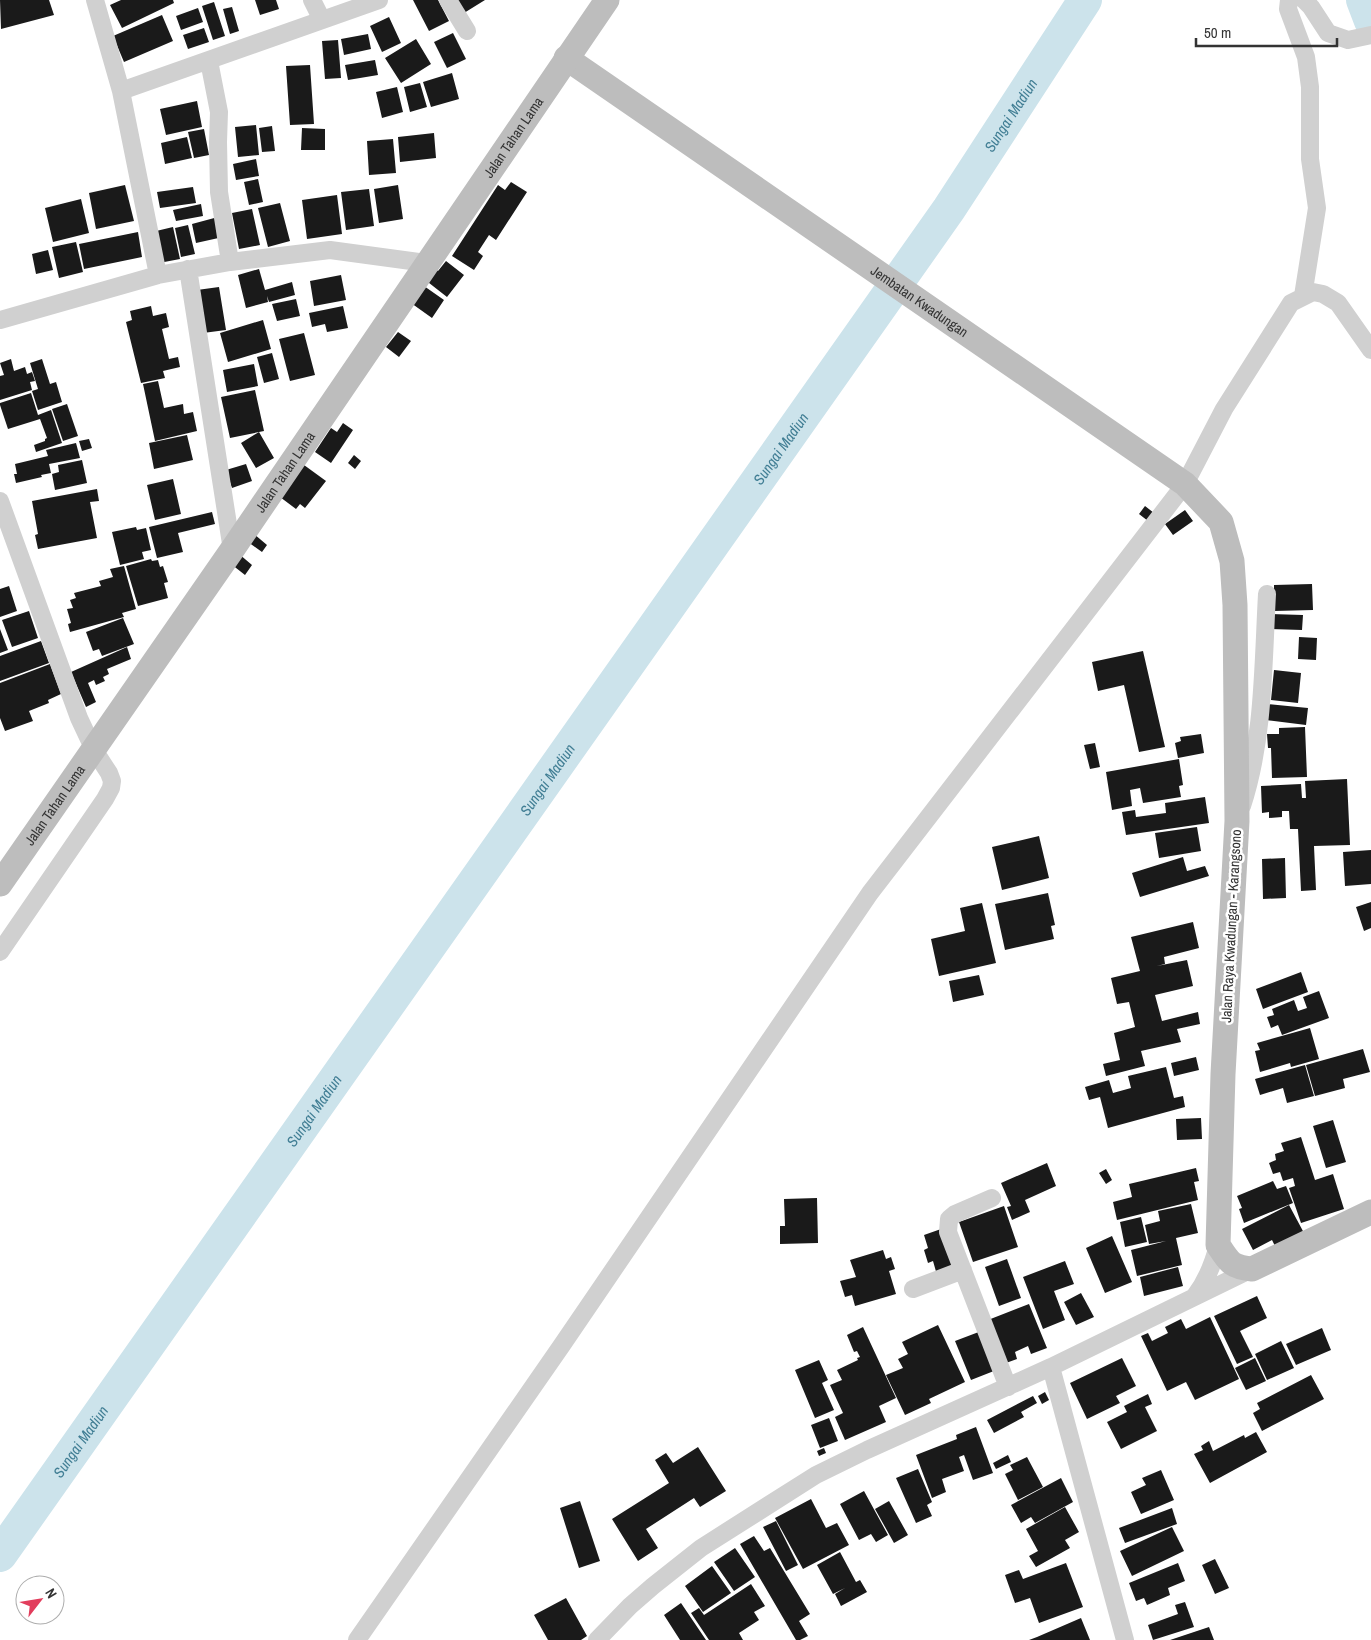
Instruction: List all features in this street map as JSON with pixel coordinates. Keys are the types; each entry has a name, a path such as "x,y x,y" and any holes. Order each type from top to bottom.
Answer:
{"main road":[{"name":"Jalan Tahan Lama","path":"0,884 232,550 606,0"},
{"name":"Jembatan Kwadungan","path":"566,58 1154,463"},
{"name":"Jalan Raya Kwadungan - Karangsono","path":"1154,463 1185,484 1221,522 1232,561 1235,605 1237,821 1223,1074 1218,1245"},
{"path":"1218,1245 1228,1262 1238,1267 1252,1269 1371,1212"}],"street":[{"path":"95,0 121,91 158,275"},
{"path":"312,0 322,20"},
{"path":"121,91 379,0"},
{"path":"448,0 467,31"},
{"path":"1290,0 1288,9 1306,56 1310,87 1310,159 1317,208 1303,296"},
{"path":"1304,0 1311,7 1328,33 1348,40 1371,35"},
{"path":"209,61 219,112 219,192 230,262"},
{"path":"0,320 158,275 230,262 330,250 426,263"},
{"path":"188,269 232,550"},
{"path":"358,1640 870,893 1185,484 1224,409 1291,303 1313,292 1324,294 1338,303 1371,350"},
{"path":"0,502 76,709 94,750 109,772 112,781 112,788 0,952"},
{"path":"1237,821 1251,779 1261,708 1266,594"},
{"path":"992,1198 955,1214 949,1219 948,1232 1008,1387"},
{"path":"1195,1297 1206,1283 1218,1245"},
{"path":"597,1640 630,1606 700,1548 816,1475 1051,1367 1252,1269"},
{"path":"913,1289 963,1270"},
{"path":"1051,1367 1125,1640"}],"building":[{"path":"0,0 49,0 54,15 1,29"},
{"path":"121,0 173,0 174,3 122,28 110,5"},
{"path":"255,0 276,0 279,9 260,15"},
{"path":"413,0 438,0 449,21 429,31"},
{"path":"456,0 485,0 464,13"},
{"path":"214,2 225,36 213,40 202,6"},
{"path":"232,7 239,31 230,34 223,9"},
{"path":"198,8 203,22 181,30 176,16"},
{"path":"162,15 173,41 124,62 113,36"},
{"path":"389,17 401,43 382,52 370,26"},
{"path":"204,28 209,42 188,49 183,35"},
{"path":"453,33 466,59 447,68 434,42"},
{"path":"368,34 371,49 344,55 341,39"},
{"path":"416,39 431,64 401,83 385,58"},
{"path":"338,40 341,78 325,79 322,41"},
{"path":"375,60 378,75 348,80 345,65"},
{"path":"310,65 314,124 290,125 286,66"},
{"path":"452,73 459,99 431,107 423,82"},
{"path":"420,83 427,107 410,112 404,87"},
{"path":"397,87 403,112 382,118 376,92"},
{"path":"197,101 202,127 166,135 160,109"},
{"path":"256,125 259,155 238,157 235,127"},
{"path":"272,126 275,151 262,152 259,128"},
{"path":"302,128 325,129 325,150 301,150"},
{"path":"204,129 209,155 194,158 188,132"},
{"path":"434,133 436,158 400,162 398,137"},
{"path":"187,137 192,158 165,164 161,143"},
{"path":"393,139 396,173 369,175 367,141"},
{"path":"256,159 259,176 236,180 233,164"},
{"path":"258,179 263,202 249,205 244,182"},
{"path":"511,182 527,192 496,240 489,235 478,252 483,256 474,270 452,256 498,185 505,190"},
{"path":"125,185 134,221 96,229 89,193"},
{"path":"398,185 403,219 379,223 374,189"},
{"path":"193,187 196,203 160,208 157,192"},
{"path":"369,189 374,226 346,230 341,192"},
{"path":"337,195 342,234 307,239 302,200"},
{"path":"81,199 89,233 53,242 45,208"},
{"path":"280,203 290,241 268,247 258,208"},
{"path":"201,204 203,216 176,221 173,210"},
{"path":"252,209 260,245 239,249 232,213"},
{"path":"218,217 223,237 196,243 192,224"},
{"path":"188,225 195,254 181,257 175,228"},
{"path":"173,227 180,259 159,263 152,232"},
{"path":"138,232 142,257 84,269 79,244"},
{"path":"76,242 83,272 59,278 52,247"},
{"path":"48,250 53,270 36,274 32,254"},
{"path":"446,261 464,275 447,297 424,279 433,267 438,271"},
{"path":"259,269 265,290 292,282 295,295 269,302 267,296 268,302 246,308 238,275"},
{"path":"341,275 346,300 314,306 310,281"},
{"path":"424,286 444,300 432,318 411,303"},
{"path":"219,287 226,330 203,333 197,290"},
{"path":"296,299 300,316 277,321 272,304"},
{"path":"151,306 153,316 166,313 169,327 162,329 169,359 178,357 180,367 163,371 165,378 141,383 126,322 132,320 130,311"},
{"path":"343,306 348,328 327,332 325,324 312,327 309,313"},
{"path":"263,320 271,349 228,362 220,333"},
{"path":"398,332 411,341 399,357 386,347"},
{"path":"304,333 315,375 290,381 279,339"},
{"path":"272,353 279,379 264,383 257,357"},
{"path":"11,359 14,371 25,367 27,374 32,372 35,381 30,382 32,390 0,400 0,376 4,375 0,363"},
{"path":"42,359 50,384 56,382 62,402 38,410 32,391 38,389 30,363"},
{"path":"254,364 258,386 227,392 223,370"},
{"path":"158,381 164,408 183,404 184,414 193,412 197,431 155,441 143,384"},
{"path":"255,390 264,431 230,438 221,397"},
{"path":"31,393 38,415 51,410 62,443 36,452 34,445 45,441 47,438 40,419 8,429 0,405 0,403"},
{"path":"67,404 78,436 63,441 52,409"},
{"path":"343,423 353,430 331,463 315,452 331,428 337,432"},
{"path":"259,432 274,458 256,468 241,443"},
{"path":"187,435 193,460 154,469 149,443"},
{"path":"89,439 92,448 82,451 79,441"},
{"path":"76,443 80,458 49,464 51,473 16,483 14,474 17,474 15,464 48,456 46,450"},
{"path":"354,455 361,461 355,469 348,463"},
{"path":"82,460 87,483 55,490 52,474 59,472 58,465"},
{"path":"246,464 252,481 232,488 226,470"},
{"path":"304,465 326,481 305,508 300,504 296,509 280,497"},
{"path":"173,479 181,514 155,520 147,485"},
{"path":"97,489 99,501 90,502 97,538 38,549 35,535 38,534 32,501"},
{"path":"1145,506 1154,513 1148,521 1139,514"},
{"path":"1185,510 1193,521 1173,535 1165,524"},
{"path":"212,512 215,524 178,533 183,552 157,558 149,527"},
{"path":"136,527 137,530 146,528 151,550 142,552 144,559 120,565 112,532"},
{"path":"254,534 267,545 262,552 248,542"},
{"path":"239,554 252,565 245,575 231,564"},
{"path":"151,559 152,561 158,560 160,567 163,566 168,582 164,583 168,598 138,606 126,566"},
{"path":"124,566 136,609 122,613 124,617 70,632 68,624 71,623 67,609 73,608 70,600 76,598 74,593 101,586 99,581 113,577 110,569"},
{"path":"1312,584 1313,610 1274,611 1274,585"},
{"path":"9,586 17,611 0,617 0,589"},
{"path":"29,611 38,638 12,647 2,620"},
{"path":"1270,614 1303,615 1302,630 1270,629"},
{"path":"123,618 134,644 102,656 99,649 93,651 86,632"},
{"path":"0,629 8,650 0,653"},
{"path":"1299,637 1317,638 1316,660 1298,659"},
{"path":"41,641 49,663 0,681 0,656"},
{"path":"127,647 131,659 107,669 109,674 103,677 105,681 96,685 94,680 88,683 96,702 86,707 71,672"},
{"path":"1143,651 1165,747 1139,752 1124,685 1098,691 1092,662"},
{"path":"50,664 61,694 48,700 49,703 29,711 33,721 5,731 0,718 0,683"},
{"path":"1274,670 1301,673 1298,703 1271,700"},
{"path":"1267,704 1308,708 1306,725 1265,720"},
{"path":"1305,727 1307,777 1272,778 1271,748 1268,748 1267,734 1279,734 1279,728"},
{"path":"1201,734 1204,753 1178,758 1175,743 1181,741 1180,737"},
{"path":"1095,743 1100,767 1090,769 1084,745"},
{"path":"1179,759 1183,785 1179,786 1181,797 1143,803 1140,788 1130,790 1132,806 1112,810 1106,772"},
{"path":"1347,779 1350,845 1314,846 1316,890 1301,891 1298,829 1290,829 1289,811 1282,811 1282,817 1269,818 1269,812 1262,813 1261,786 1301,784 1302,798 1306,798 1305,781"},
{"path":"1205,797 1209,823 1126,835 1122,812 1135,810 1136,817 1166,813 1165,803"},
{"path":"1197,827 1201,851 1159,858 1155,833"},
{"path":"1039,836 1049,878 1002,890 992,847"},
{"path":"1371,850 1371,884 1345,886 1343,852"},
{"path":"1183,857 1187,871 1205,866 1209,876 1140,897 1132,873"},
{"path":"1285,858 1286,898 1263,899 1262,859"},
{"path":"1048,893 1055,925 1051,926 1054,939 1005,950 995,904"},
{"path":"1371,902 1371,928 1364,931 1356,907"},
{"path":"982,903 996,963 939,976 931,939 965,931 960,908"},
{"path":"1193,922 1199,948 1164,957 1165,964 1157,966 1187,960 1193,986 1155,995 1162,1021 1198,1012 1200,1024 1177,1029 1181,1042 1141,1051 1145,1066 1106,1076 1103,1064 1120,1060 1114,1033 1135,1027 1129,1002 1117,1004 1111,978 1140,971 1131,937"},
{"path":"1301,972 1308,992 1263,1009 1256,989"},
{"path":"979,975 984,995 953,1002 949,981"},
{"path":"1319,991 1329,1018 1282,1035 1278,1025 1271,1028 1267,1017 1274,1015 1272,1009 1294,1000 1298,1011 1307,1008 1303,997"},
{"path":"1310,1028 1319,1059 1291,1067 1290,1063 1260,1072 1255,1051 1260,1050 1257,1043"},
{"path":"1363,1049 1370,1072 1343,1079 1345,1088 1315,1096 1306,1065"},
{"path":"1196,1057 1199,1070 1174,1076 1171,1063"},
{"path":"1305,1065 1314,1096 1287,1103 1283,1088 1260,1095 1255,1079"},
{"path":"1166,1067 1174,1098 1183,1096 1185,1107 1108,1128 1100,1097 1089,1100 1085,1087 1109,1080 1113,1093 1131,1088 1128,1076"},
{"path":"1201,1118 1202,1139 1177,1140 1176,1119"},
{"path":"1333,1120 1346,1162 1326,1168 1313,1126"},
{"path":"1301,1137 1315,1180 1333,1174 1344,1209 1301,1223 1289,1188 1295,1186 1293,1178 1283,1181 1280,1172 1273,1174 1269,1163 1276,1160 1275,1154 1284,1151 1281,1143"},
{"path":"1047,1163 1056,1186 1025,1200 1030,1212 1012,1220 1007,1207 1011,1206 1001,1183"},
{"path":"1196,1168 1199,1181 1194,1182 1198,1200 1117,1220 1113,1202 1132,1197 1129,1184"},
{"path":"1106,1169 1112,1180 1106,1184 1099,1173"},
{"path":"1273,1181 1277,1189 1286,1186 1293,1203 1244,1223 1239,1209 1242,1208 1237,1196"},
{"path":"817,1198 818,1243 780,1244 780,1226 785,1226 784,1199"},
{"path":"1191,1204 1198,1233 1176,1238 1182,1265 1137,1276 1131,1250 1166,1241 1149,1244 1145,1225 1160,1221 1158,1211"},
{"path":"1289,1205 1304,1233 1275,1246 1272,1240 1253,1250 1242,1229"},
{"path":"1004,1206 1018,1247 973,1262 959,1222"},
{"path":"1141,1217 1147,1242 1125,1247 1120,1222"},
{"path":"941,1229 955,1269 937,1275 933,1261 928,1263 924,1250 928,1248 924,1235"},
{"path":"1112,1236 1132,1282 1105,1293 1086,1248"},
{"path":"883,1250 886,1259 891,1257 895,1269 889,1271 896,1294 855,1306 852,1295 845,1297 840,1281 856,1277 850,1260"},
{"path":"1007,1259 1021,1298 999,1306 985,1267"},
{"path":"1065,1261 1074,1284 1054,1291 1065,1320 1043,1329 1023,1277"},
{"path":"1178,1267 1183,1286 1144,1296 1140,1277"},
{"path":"1081,1293 1094,1317 1076,1325 1064,1302"},
{"path":"1257,1296 1267,1318 1240,1331 1253,1357 1237,1364 1214,1316"},
{"path":"1029,1304 1047,1348 1031,1354 1028,1346 1015,1352 1017,1359 1006,1363 988,1320"},
{"path":"1210,1317 1239,1379 1195,1400 1186,1382 1167,1391 1141,1336 1148,1333 1152,1341 1168,1333 1165,1327 1181,1319 1186,1329"},
{"path":"938,1325 965,1382 929,1399 931,1403 905,1415 886,1375 903,1368 898,1359 908,1354 902,1342"},
{"path":"863,1327 896,1398 879,1406 886,1422 845,1440 835,1417 843,1413 830,1385 842,1380 837,1370 858,1360 857,1358 860,1357 857,1351 854,1352 847,1335"},
{"path":"1322,1328 1331,1350 1296,1365 1286,1344"},
{"path":"984,1330 999,1369 971,1380 955,1341"},
{"path":"1281,1341 1294,1368 1267,1380 1255,1354"},
{"path":"1122,1358 1136,1386 1116,1396 1120,1403 1087,1419 1070,1383"},
{"path":"1255,1358 1266,1381 1246,1390 1235,1368"},
{"path":"819,1360 828,1380 822,1383 834,1410 815,1418 795,1370"},
{"path":"1311,1375 1324,1399 1262,1431 1253,1413 1260,1409 1257,1403"},
{"path":"1045,1392 1049,1400 1042,1404 1038,1396"},
{"path":"1148,1394 1152,1404 1145,1407 1157,1431 1121,1449 1107,1422 1127,1412 1124,1406"},
{"path":"1033,1396 1037,1403 1021,1412 1024,1417 994,1433 987,1420"},
{"path":"829,1418 838,1441 820,1448 811,1425"},
{"path":"976,1427 993,1473 973,1480 964,1455 959,1457 964,1471 942,1479 946,1492 932,1498 916,1455 957,1439 956,1435"},
{"path":"1256,1432 1267,1452 1210,1483 1194,1454 1203,1450 1201,1446 1209,1441 1213,1451 1244,1435 1245,1438"},
{"path":"698,1447 726,1491 700,1507 694,1498 646,1529 658,1548 638,1561 612,1519 669,1483 655,1460 666,1453 673,1463"},
{"path":"824,1448 826,1453 819,1456 817,1451"},
{"path":"1008,1455 1011,1462 996,1469 993,1463"},
{"path":"1027,1457 1043,1487 1018,1500 1005,1474 1013,1470 1010,1465"},
{"path":"918,1469 932,1502 927,1505 932,1516 916,1523 896,1478"},
{"path":"1161,1470 1174,1500 1141,1514 1131,1492 1146,1485 1142,1478"},
{"path":"1061,1478 1073,1502 1035,1523 1031,1517 1021,1523 1011,1505"},
{"path":"864,1491 888,1535 876,1542 871,1534 859,1540 840,1504"},
{"path":"811,1499 826,1528 837,1523 849,1545 803,1569 775,1518"},
{"path":"580,1501 600,1561 579,1568 560,1508"},
{"path":"889,1501 908,1535 894,1543 875,1509"},
{"path":"1065,1507 1079,1532 1065,1540 1070,1548 1036,1567 1029,1556 1038,1551 1026,1529"},
{"path":"1172,1508 1177,1524 1125,1543 1119,1528"},
{"path":"776,1521 798,1565 786,1571 763,1527"},
{"path":"1172,1527 1184,1551 1132,1576 1120,1551"},
{"path":"754,1536 764,1551 770,1548 810,1614 799,1621 808,1636 800,1640 796,1640 740,1544"},
{"path":"735,1548 755,1577 734,1591 714,1562"},
{"path":"840,1552 856,1582 860,1580 867,1592 841,1606 835,1594 845,1588 833,1594 817,1565"},
{"path":"1215,1559 1229,1588 1215,1594 1202,1565"},
{"path":"1066,1563 1083,1607 1039,1623 1030,1598 1015,1603 1005,1575 1019,1570 1023,1579"},
{"path":"1178,1563 1185,1581 1168,1588 1170,1595 1147,1605 1144,1598 1136,1601 1129,1583"},
{"path":"712,1566 731,1593 703,1612 685,1586"},
{"path":"751,1584 765,1606 754,1612 759,1620 739,1633 743,1640 709,1640 691,1613 699,1608 704,1615"},
{"path":"566,1598 587,1636 581,1640 548,1640 534,1615"},
{"path":"1185,1602 1194,1627 1153,1640 1148,1625 1178,1614 1175,1605"},
{"path":"681,1603 706,1640 680,1640 664,1615"},
{"path":"1081,1618 1090,1640 1029,1640 1037,1637"},
{"path":"1209,1627 1214,1640 1170,1640"}],"waterway":[{"name":"Sungai Madiun","path":"0,1555 949,209 1085,0"},
{"path":"1363,0 1371,21"}]}
